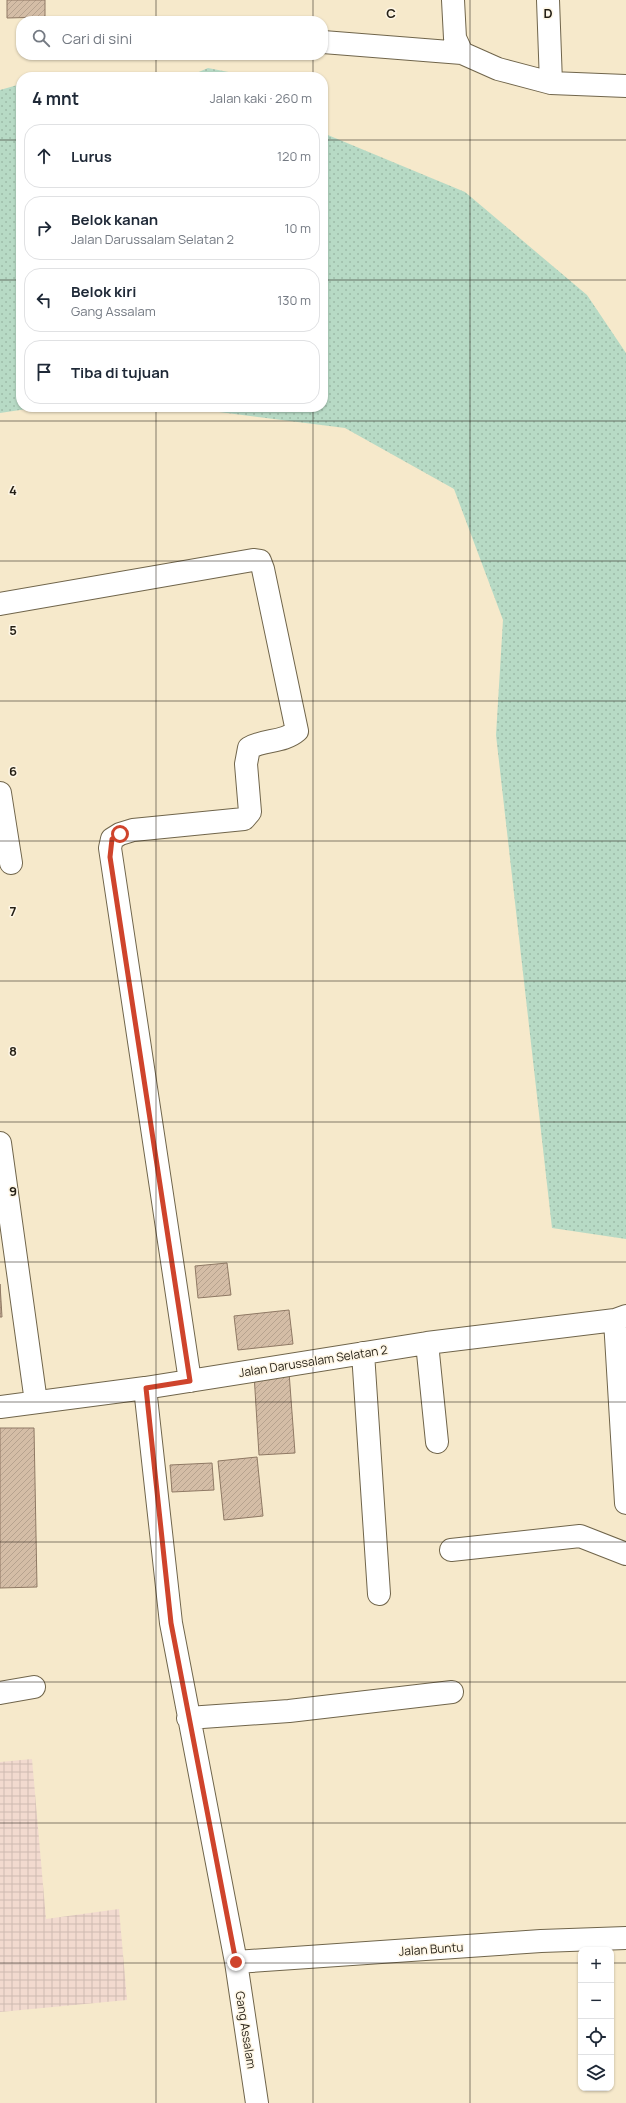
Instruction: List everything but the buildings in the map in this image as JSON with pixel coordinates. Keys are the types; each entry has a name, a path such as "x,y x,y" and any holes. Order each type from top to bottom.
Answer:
{"street":[{"path":"453,0 455,38 462,53"},
{"path":"548,0 551,84"},
{"path":"328,42 462,53 498,69 551,84 626,86"},
{"path":"0,604 253,560 260,561 263,569 297,731 290,737 257,743 249,748 246,764 250,812 244,819 133,830 120,834 112,839 110,848 190,1381"},
{"path":"0,793 11,863"},
{"path":"0,1143 36,1402"},
{"path":"620,1318 626,1503"},
{"name":"Jalan Darussalam Selatan 2","path":"0,1407 146,1388 428,1343 620,1318"},
{"path":"428,1343 437,1442"},
{"path":"362,1353 379,1594"},
{"name":"Gang Assalam","path":"146,1388 171,1623 236,1962 257,2103"},
{"path":"451,1550 580,1536 626,1554"},
{"path":"0,1693 34,1688"},
{"path":"188,1718 289,1711 452,1692"},
{"name":"Jalan Buntu","path":"236,1962 542,1941 626,1938"}],"shaded area":[{"path":"32,1759 46,1919 119,1909 127,2000 0,2012 0,1762"}],"green space":[{"path":"208,68 228,72 199,72"},
{"path":"16,85 16,411 0,413 0,90"},
{"path":"328,135 465,192 587,295 626,353 626,1239 552,1228 496,735 503,620 454,489 345,428 219,412 328,412"}],"route":[{"path":"120,834 112,839 110,857 190,1381 146,1388 171,1623 236,1962"}]}
